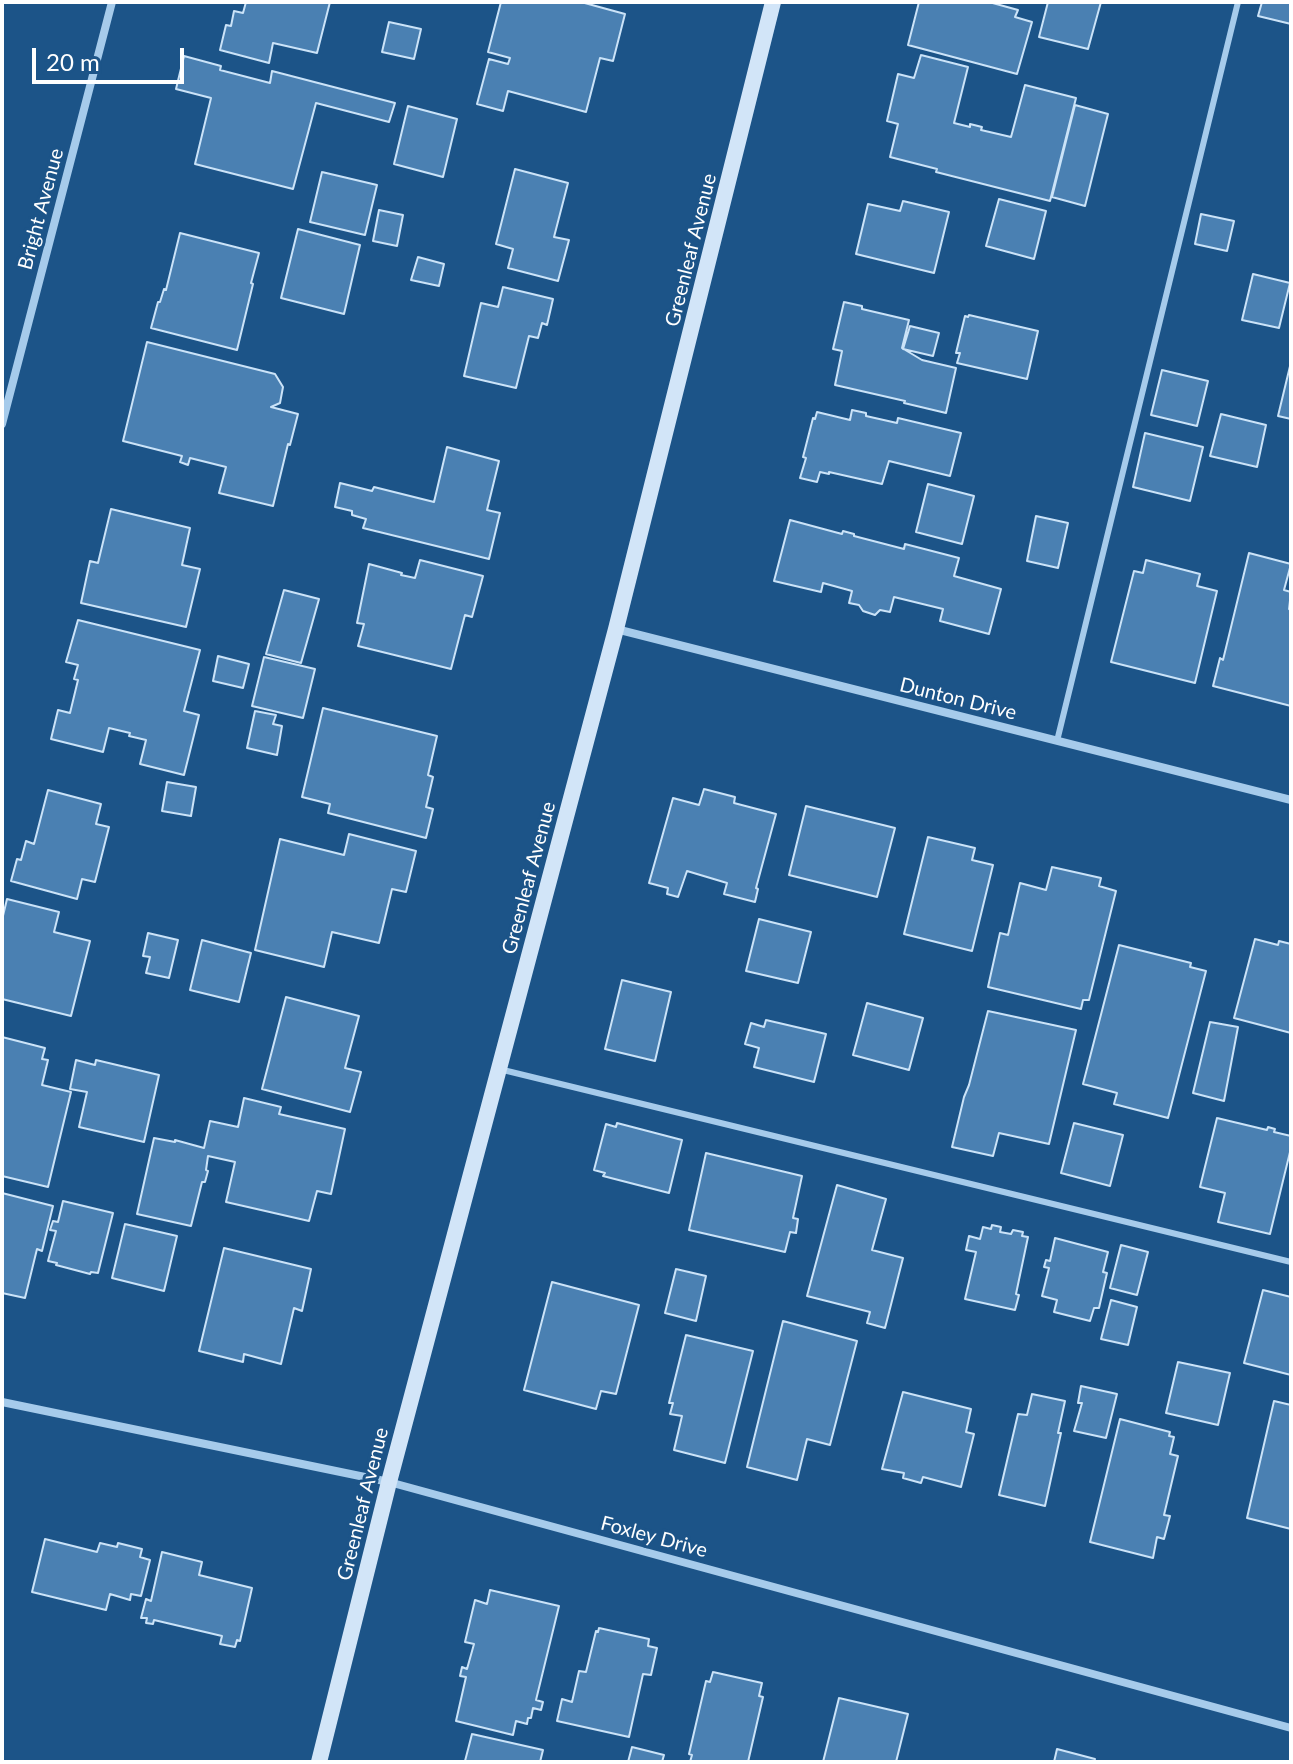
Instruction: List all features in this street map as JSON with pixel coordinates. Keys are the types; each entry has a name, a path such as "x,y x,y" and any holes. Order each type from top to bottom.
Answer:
{"street":[{"name":"Bright Avenue","path":"2,424 112,2"},
{"name":"Greenleaf Avenue","path":"319,1762 389,1482 616,629 773,2"},
{"name":"Dunton Drive","path":"616,629 1291,800"},
{"name":"Foxley Drive","path":"2,1402 389,1482 1291,1728"}],"lane":[{"path":"1057,741 1238,2"},
{"path":"499,1069 1291,1262"}],"building":[{"path":"246,2 330,2 317,53 273,43 269,63 220,50 226,25 231,26 234,11 243,13"},
{"path":"501,2 581,2 625,14 613,61 600,58 586,112 508,91 503,111 477,104 489,59 508,64 510,58 488,52"},
{"path":"919,2 989,2 1018,10 1015,17 1032,22 1017,74 908,45"},
{"path":"1048,2 1101,2 1088,49 1039,37"},
{"path":"1262,2 1291,2 1291,24 1258,16"},
{"path":"389,22 421,29 414,59 382,52"},
{"path":"921,55 968,67 954,123 970,127 970,124 1011,137 1025,85 1076,98 1050,201 890,157 898,124 887,121 898,74 914,78"},
{"path":"184,56 221,66 220,70 270,83 272,71 395,103 389,122 316,103 293,189 195,164 211,98 176,89"},
{"path":"1075,105 1108,114 1085,206 1052,197"},
{"path":"408,106 457,119 443,177 394,164"},
{"path":"515,169 568,183 554,237 569,240 558,281 508,268 513,249 496,244"},
{"path":"322,172 377,185 365,235 310,222"},
{"path":"999,199 1046,211 1034,259 986,246"},
{"path":"903,201 949,212 934,273 856,254 868,204 900,211"},
{"path":"379,210 403,215 397,246 373,241"},
{"path":"1201,214 1234,221 1227,251 1195,244"},
{"path":"298,229 360,245 344,314 281,298"},
{"path":"180,233 259,253 237,350 151,328 158,302 166,290"},
{"path":"418,257 444,264 439,286 411,280"},
{"path":"1253,274 1290,283 1279,328 1242,320"},
{"path":"503,287 553,299 547,325 542,323 538,338 529,336 516,388 464,376 481,303 498,307"},
{"path":"844,302 909,320 902,348 922,360 956,368 946,413 835,385 842,351 833,349"},
{"path":"965,316 1038,331 1027,379 957,363 960,353 956,353"},
{"path":"910,326 939,333 933,356 903,349"},
{"path":"147,342 275,374 283,387 280,403 271,407 298,414 273,506 219,493 226,467 190,458 188,465 180,462 182,456 123,441"},
{"path":"1291,362 1291,419 1278,416"},
{"path":"1162,370 1208,381 1197,426 1151,415"},
{"path":"852,410 897,423 898,418 961,433 950,476 889,461 882,484 829,472 820,472 817,482 800,478 817,412 850,420"},
{"path":"1221,414 1266,425 1257,467 1210,456"},
{"path":"1145,433 1203,447 1190,501 1133,487"},
{"path":"447,447 499,461 487,510 500,513 489,559 363,528 366,519 352,515 352,511 335,507 340,483 372,491 374,487 434,502"},
{"path":"928,484 974,496 962,544 916,532"},
{"path":"111,509 190,528 182,565 200,569 186,627 81,603 90,561 98,563"},
{"path":"1036,516 1068,523 1058,568 1027,561"},
{"path":"790,520 842,534 843,531 904,549 905,544 959,558 954,576 1001,589 989,634 940,621 943,609 894,597 890,612 880,610 875,615 849,603 852,591 823,583 821,592 774,581"},
{"path":"1249,553 1291,564 1284,590 1291,592 1291,706 1213,686 1220,658 1223,660"},
{"path":"420,560 483,576 472,617 465,615 451,669 358,646 364,624 357,623 369,564 415,578"},
{"path":"1146,560 1200,574 1197,586 1217,591 1195,683 1111,662 1134,571 1143,573"},
{"path":"284,590 319,599 301,663 266,654"},
{"path":"78,620 200,650 184,711 199,715 184,775 140,764 146,740 129,736 130,733 109,728 103,752 51,739 58,710 70,713 78,680 74,679 78,665 66,662"},
{"path":"218,656 249,664 243,688 213,681"},
{"path":"264,657 315,669 303,718 252,706"},
{"path":"323,708 437,736 428,775 433,777 426,807 433,809 426,838 328,813 330,804 302,797"},
{"path":"255,711 276,715 273,724 282,726 277,755 247,748"},
{"path":"167,782 196,787 191,816 162,811"},
{"path":"704,789 735,797 734,803 776,814 755,902 724,894 727,883 687,871 678,897 667,894 668,888 649,883 673,798 699,805"},
{"path":"48,790 101,804 96,824 109,827 95,882 82,879 77,899 11,881 26,841 34,844"},
{"path":"806,806 895,828 877,897 789,875"},
{"path":"349,834 416,851 406,892 392,889 379,943 332,932 324,967 255,950 280,839 344,855"},
{"path":"928,837 975,848 972,860 993,865 972,951 904,934"},
{"path":"1052,867 1101,878 1099,886 1116,891 1089,1000 1083,1000 1081,1009 988,987 1000,933 1008,935 1020,883 1046,890"},
{"path":"7,899 59,912 54,932 90,941 71,1016 2,999 2,920"},
{"path":"759,919 811,932 798,983 746,971"},
{"path":"148,933 178,940 169,978 146,973 150,957 143,956"},
{"path":"1255,939 1278,945 1279,941 1291,944 1291,1033 1234,1018"},
{"path":"202,940 251,953 239,1002 190,990"},
{"path":"1119,945 1191,963 1190,967 1206,971 1168,1118 1114,1104 1117,1093 1083,1084"},
{"path":"622,980 671,992 655,1061 605,1049"},
{"path":"286,997 359,1016 345,1068 361,1072 350,1112 262,1089"},
{"path":"867,1003 923,1018 909,1070 853,1055"},
{"path":"988,1011 1076,1030 1049,1144 999,1133 993,1156 952,1147"},
{"path":"766,1020 826,1034 814,1082 754,1067 759,1048 745,1044 751,1023 764,1027"},
{"path":"1210,1022 1238,1027 1224,1101 1193,1093"},
{"path":"2,1037 45,1048 42,1059 48,1060 42,1085 71,1092 48,1187 2,1176"},
{"path":"76,1060 95,1065 96,1060 159,1075 144,1142 79,1127 87,1092 70,1089"},
{"path":"244,1098 281,1107 279,1114 345,1129 331,1194 317,1191 309,1221 226,1202 235,1162 208,1156 208,1171 205,1182 202,1182 191,1226 137,1214 154,1138 204,1148 210,1121 238,1127"},
{"path":"1217,1118 1267,1130 1268,1127 1275,1129 1274,1132 1291,1136 1291,1148 1270,1234 1218,1222 1225,1193 1200,1187"},
{"path":"617,1123 682,1140 669,1193 603,1176 605,1173 594,1170 606,1124 616,1127"},
{"path":"1074,1123 1123,1135 1110,1186 1061,1173"},
{"path":"706,1153 802,1176 793,1218 798,1219 796,1233 790,1232 785,1252 689,1230"},
{"path":"837,1185 886,1199 872,1250 903,1258 885,1328 867,1323 870,1312 807,1296"},
{"path":"2,1193 53,1206 42,1251 37,1249 25,1298 2,1293"},
{"path":"63,1201 113,1213 98,1273 90,1274 48,1261 56,1231 50,1230 53,1221 58,1222"},
{"path":"125,1224 177,1236 164,1291 112,1278"},
{"path":"992,1225 1001,1227 1000,1232 1011,1234 1013,1230 1023,1232 1022,1236 1028,1237 1015,1310 965,1299 976,1252 966,1250 969,1236 980,1239 983,1227 991,1229"},
{"path":"1055,1238 1108,1252 1099,1308 1094,1308 1090,1321 1054,1312 1057,1300 1042,1296 1049,1268 1044,1267 1046,1260 1050,1261"},
{"path":"1121,1245 1148,1252 1137,1295 1110,1288"},
{"path":"224,1248 311,1269 302,1311 294,1308 281,1364 244,1354 243,1362 199,1351"},
{"path":"676,1269 706,1276 696,1321 665,1313"},
{"path":"552,1282 639,1305 616,1394 601,1391 596,1409 524,1390"},
{"path":"1263,1290 1291,1297 1291,1375 1244,1363"},
{"path":"1111,1300 1137,1307 1128,1345 1101,1339"},
{"path":"783,1321 857,1341 830,1445 807,1439 797,1480 747,1467"},
{"path":"686,1335 753,1351 725,1463 674,1450 682,1416 670,1414 673,1403 669,1403"},
{"path":"1178,1362 1230,1373 1218,1425 1166,1413"},
{"path":"1081,1386 1117,1394 1106,1438 1074,1431 1082,1403 1078,1403"},
{"path":"903,1392 971,1409 966,1432 974,1434 961,1487 923,1477 921,1483 903,1478 904,1473 882,1469"},
{"path":"1032,1394 1065,1401 1045,1506 999,1495 1018,1414 1027,1415"},
{"path":"1274,1401 1291,1405 1291,1529 1247,1518"},
{"path":"1120,1419 1170,1432 1169,1436 1174,1437 1170,1454 1178,1456 1164,1515 1170,1516 1164,1539 1157,1537 1153,1558 1090,1542"},
{"path":"45,1539 97,1552 100,1543 117,1547 118,1543 142,1549 140,1557 150,1560 141,1596 131,1594 130,1600 110,1594 106,1610 32,1592"},
{"path":"162,1552 202,1562 199,1575 252,1588 240,1641 237,1640 235,1647 220,1644 222,1636 154,1620 153,1624 146,1623 147,1618 141,1618 146,1599 151,1601"},
{"path":"490,1590 559,1606 536,1700 543,1702 541,1710 533,1708 527,1724 516,1721 513,1735 456,1721 466,1677 460,1676 462,1667 467,1669 474,1644 465,1642 475,1600 487,1604"},
{"path":"599,1628 649,1639 648,1646 657,1648 651,1675 643,1674 629,1737 557,1721 562,1699 572,1702 579,1671 586,1672"},
{"path":"713,1672 762,1683 759,1696 763,1697 748,1762 690,1762 692,1755 689,1754 706,1681 710,1682"},
{"path":"839,1698 908,1714 896,1762 823,1762"},
{"path":"472,1734 543,1750 540,1762 463,1762"},
{"path":"632,1747 664,1755 662,1762 628,1762"},
{"path":"1057,1749 1095,1759 1094,1762 1054,1762"}]}
